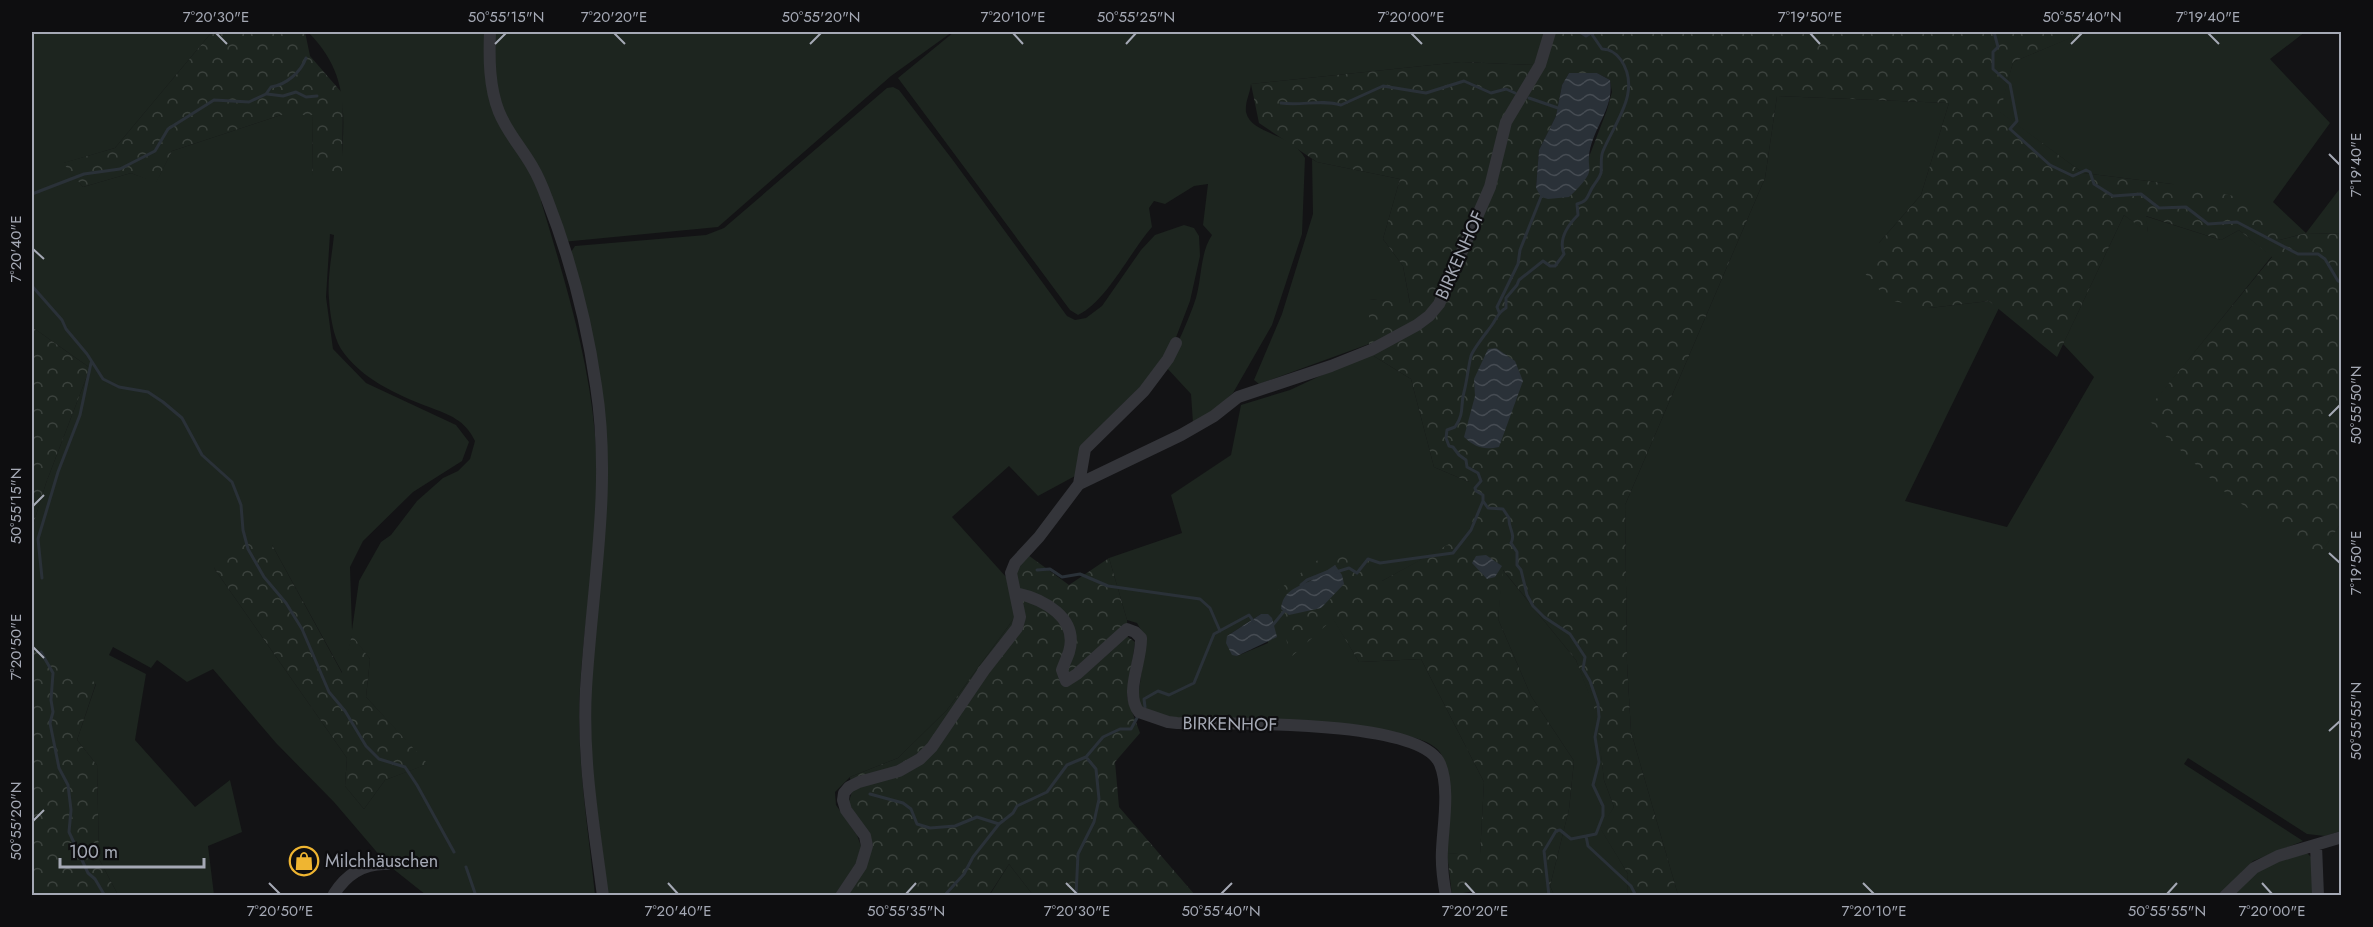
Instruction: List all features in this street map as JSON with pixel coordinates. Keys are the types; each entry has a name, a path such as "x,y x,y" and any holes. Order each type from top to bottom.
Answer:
{"street":[{"path":"490,32 495,102 502,120 532,165 548,200 579,302 597,387 602,505 586,691 585,753 603,896"},
{"name":"BIRKENHOF","path":"841,896 861,866 867,846 865,836 846,810 844,794 849,787 859,782 899,771 920,759 932,747 985,669 1017,628 1020,617 1011,573 1015,563 1039,537 1079,484 1181,435 1214,416 1238,398 1332,366 1371,350 1406,332 1429,316 1439,304 1477,218 1498,159 1506,122 1540,65 1550,32"},
{"name":"BIRKENHOF","path":"1079,484 1085,449 1144,391 1168,359 1176,343"},
{"name":"BIRKENHOF","path":"1016,593 1042,600 1064,619 1069,628 1070,640 1069,652 1062,670 1066,681 1077,674 1127,629 1135,632 1141,638 1142,650 1132,698 1139,712 1177,723 1323,726 1414,742 1433,754 1440,763 1443,775 1442,873 1446,896"},
{"path":"2225,896 2254,868 2278,856 2342,837"},
{"path":"2316,845 2318,896"},
{"path":"336,896 334,894 340,884 354,872 387,864"}],"green space":[{"path":"32,32 212,32 115,148 64,163 83,187 131,173 156,182 172,151 281,115 313,115 312,178 341,178 343,118 339,83 322,49 308,32 952,32 891,76 718,227 562,242 547,200 541,201 581,345 595,434 597,498 582,656 579,714 583,792 595,895 426,895 387,864 334,802 276,743 213,669 187,682 157,660 151,668 113,647 109,655 146,674 135,740 195,807 230,780 242,832 208,846 214,895 118,895 99,859 97,765 77,740 96,684 32,649 32,528 46,483 90,368 32,327","holes":["330,234 334,235 329,275 329,305 334,331 341,349 358,369 380,384 462,423 475,441 470,459 458,471 443,478 417,501 391,535 381,542 359,581 352,630 350,567 363,541 413,492 462,461 469,442 456,425 366,383 333,349 326,297","272,545 343,674 352,636 370,659 366,697 427,764 385,780 364,809 345,786 347,758 214,568"]},
{"path":"212,32 305,32 310,56 343,94 342,178 312,178 313,115 281,115 172,151 156,183 131,173 83,187 63,163 115,148"},
{"path":"954,32 1546,32 1534,65 1461,62 1251,84 1246,108 1249,120 1263,130 1291,143 1305,158 1302,234 1272,325 1233,393 1213,411 1193,423 1191,394 1166,367 1196,298 1203,257 1212,235 1203,225 1208,184 1194,186 1165,204 1154,201 1149,208 1152,227 1108,288 1088,309 1078,315 1070,310 898,78"},
{"path":"1556,32 2072,32 2073,37 2013,62 2000,112 2083,173 2172,184 2254,200 2280,240 2306,233 2341,234 2341,523 2320,555 2293,540 2226,493 2143,415 2272,257 2239,230 2221,240 2146,216 2148,233 2124,215 2057,357 1989,301 1929,308 1888,300 1862,270 1879,243 1921,195 1949,103 1777,96 1765,178 1625,505 1627,664 1631,732 1678,895 1627,895 1628,874 1600,828 1614,807 1604,780 1596,713 1576,660 1503,570 1498,619 1531,696 1574,761 1569,809 1550,886 1554,895 1478,895 1474,891 1452,895 1447,853 1480,855 1484,782 1421,659 1359,662 1333,619 1290,658 1277,591 1323,556 1366,551 1382,581 1469,533 1469,482 1434,467 1411,379 1369,353 1369,299 1410,303 1403,266 1383,239 1400,179 1317,162 1259,123 1251,84 1461,62 1534,65","holes":["1569,73 1597,73 1610,80 1612,92 1607,110 1589,157 1536,188 1539,150 1556,116 1562,85","1335,565 1342,588 1321,608 1291,589"]},
{"path":"2072,32 2305,32 2270,59 2330,123 2273,202 2306,233 2280,240 2172,184 2083,173 1999,112 2013,62 2072,37"},
{"path":"893,87 899,90 952,159 1067,316 1075,320 1086,318 1102,306 1141,250 1155,235 1184,225 1194,228 1199,236 1200,256 1190,301 1175,340 1143,384 1080,446 1075,476 1038,496 1009,466 952,517 1007,578 1015,617 947,710 898,758 850,777 835,792 836,805 857,835 861,846 857,862 835,895 608,895 589,748 591,669 607,458 571,252 575,246 706,235 724,228 887,88"},
{"path":"1777,96 1949,103 1921,195 1879,243 1929,308 1989,301 1999,308 1905,501 2007,527 2094,377 2063,344 2124,215 2148,232 2145,216 2221,240 2239,230 2272,256 2144,415 2320,554 2341,523 2341,831 2325,836 2307,834 2188,758 2184,764 2303,841 2253,861 2219,895 1678,895 1631,732 1627,664 1625,505 1765,178"},
{"path":"1312,159 1317,162 1400,179 1383,239 1403,266 1410,304 1369,299 1369,344 1259,384 1254,380 1282,314 1313,214"},
{"path":"2341,187 2341,234 2306,233"},
{"path":"32,327 90,368 46,483 32,528"},
{"path":"1369,353 1411,379 1434,467 1469,482 1469,534 1382,581 1333,618 1359,662 1421,659 1484,782 1480,856 1447,853 1449,786 1447,772 1439,751 1423,741 1391,732 1174,720 1137,705 1146,639 1137,623 1127,620 1109,558 1182,533 1171,495 1231,455 1241,405 1290,390","holes":["1261,614 1268,643 1237,656 1227,636"]},
{"path":"235,536 272,545 342,673 352,635 370,659 366,697 428,764 385,780 364,809 345,786 347,758 214,568"},
{"path":"1028,555 1069,585 1109,558 1127,620 1128,637 1135,642 1127,698 1140,733 1115,762 1119,807 1195,895 1033,895 1009,864 989,895 841,896 867,846 846,810 852,792 850,777 898,758 947,710 1015,617 1007,578"},
{"path":"1502,569 1576,660 1597,713 1604,780 1614,807 1601,829 1628,874 1627,895 1554,895 1550,886 1569,809 1574,761 1531,696 1498,619"},
{"path":"34,648 96,683 77,740 97,765 99,859 118,895 32,895 32,649"},
{"path":"2305,851 2313,859 2315,895 2231,896 2255,871"},
{"path":"1009,864 1033,895 989,896"}],"water":[{"path":"1569,73 1597,73 1610,80 1611,90 1606,110 1591,147 1588,175 1569,197 1548,199 1541,197 1536,188 1539,150 1556,116 1562,85"},
{"path":"1496,348 1515,361 1523,381 1499,447 1484,448 1472,444 1464,437 1475,396 1474,379 1488,349"},
{"path":"1486,555 1502,566 1495,577 1487,579 1472,563 1476,556"},
{"path":"1335,565 1342,575 1344,584 1321,608 1289,615 1281,609 1287,594"},
{"path":"1261,614 1268,614 1272,618 1277,637 1237,656 1232,655 1226,643 1227,636"}],"waterway":[{"path":"1549,896 1544,851 1556,831 1560,830 1571,839 1596,834 1603,816 1603,806 1593,785 1599,762 1595,737 1599,717 1598,704 1583,669 1585,657 1570,634 1544,617 1533,606 1527,595 1521,570 1517,565 1517,552 1511,543 1513,537 1509,518 1503,509 1488,508 1483,501 1483,495 1475,488 1481,481 1478,473 1467,467 1466,460 1449,446 1446,438 1447,430 1455,427 1460,418 1472,353 1499,313 1506,308 1506,298 1519,280 1543,261 1550,266 1555,266 1564,254 1562,243 1565,233 1578,215 1577,204 1586,199 1601,173 1603,151 1620,118 1628,95 1627,72 1621,60 1613,52 1602,49 1591,33 1586,36 1580,32"},
{"path":"1994,32 1998,47 1993,52 1993,69 2010,84 2017,121 2010,129 2050,165 2073,176 2086,170 2090,172 2094,184 2113,196 2141,194 2159,208 2186,207 2208,224 2237,222 2298,254 2318,254 2325,259 2338,281 2342,283"},
{"path":"32,194 84,174 120,169 155,151 168,129 214,100 249,102 266,94 271,87 282,84 292,77 301,68 306,58"},
{"path":"1281,103 1341,105 1383,86 1426,93 1464,81 1491,93 1506,89 1515,93"},
{"path":"267,94 283,96 296,92 306,97 317,96"},
{"path":"1529,98 1558,108"},
{"path":"1499,312 1497,307 1518,264 1520,250 1541,197"},
{"path":"32,286 62,320 66,329 87,354 103,379 119,387 148,392 163,402 182,418 202,455 232,482 241,505 243,530 248,549 264,577 286,603 302,629 329,692 345,711 366,746 379,759 405,767 454,852"},
{"path":"42,578 38,539 58,472 80,415 91,363"},
{"path":"1336,572 1349,568 1357,573 1368,559 1380,563 1453,553 1471,530 1483,501"},
{"path":"1037,570 1050,569 1062,577 1080,574 1108,586 1200,599 1210,608 1220,631"},
{"path":"1301,585 1327,572"},
{"path":"1272,626 1285,610"},
{"path":"1145,707 1144,699 1158,691 1169,695 1194,683 1214,634 1249,615 1254,622"},
{"path":"41,652 53,673 51,700 53,712 50,723 59,768 68,785 71,810 69,832 88,873 95,879 105,896"},
{"path":"944,896 964,874 973,857 999,824 1013,813 1017,806 1047,792 1067,765 1086,757 1103,737 1120,729 1131,729 1138,716"},
{"path":"1076,896 1078,854 1094,822 1099,799 1096,769 1086,757"},
{"path":"870,794 903,803 911,809 917,824 930,828 955,826 977,817 999,824"},
{"path":"1586,836 1588,846 1631,886 1636,896"},
{"path":"466,867 476,896"}],"place":[{"name":"Milchhäuschen","path":"304,861"}]}
